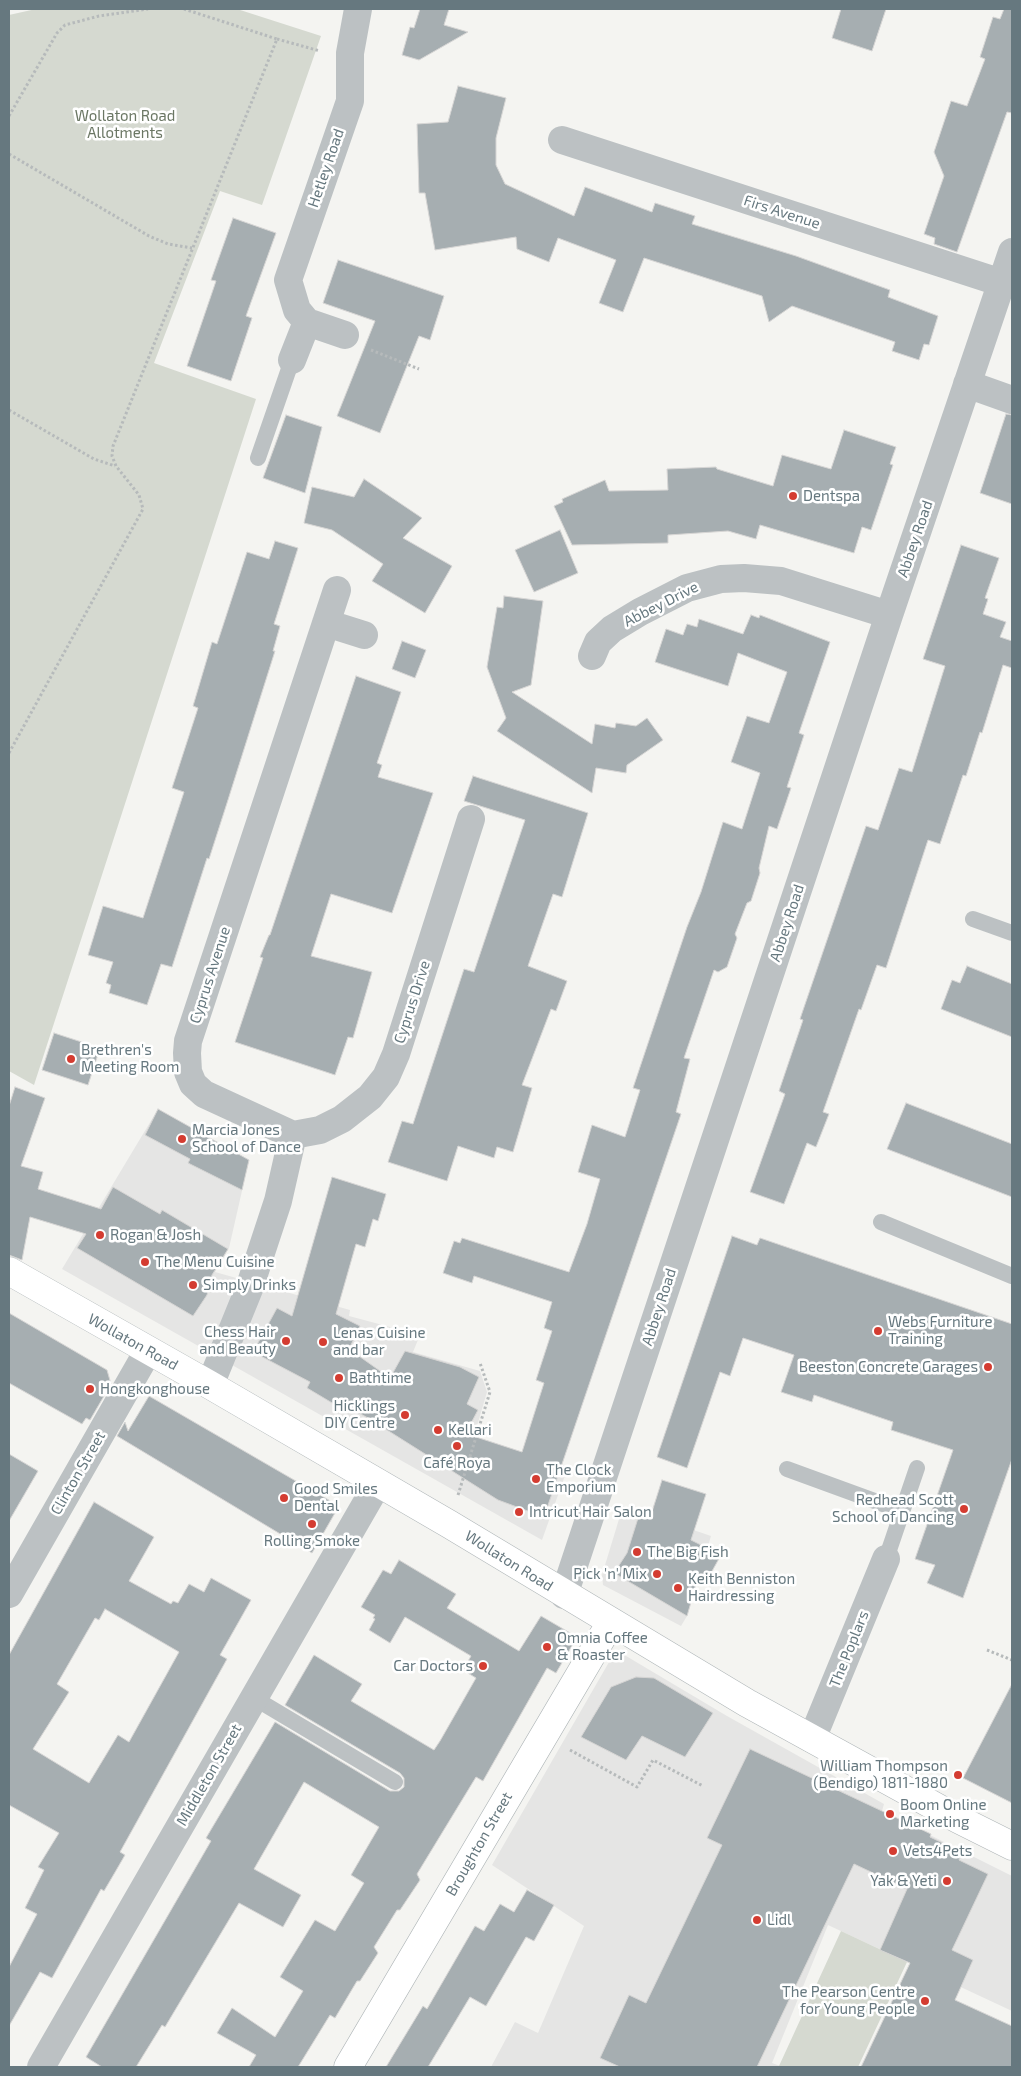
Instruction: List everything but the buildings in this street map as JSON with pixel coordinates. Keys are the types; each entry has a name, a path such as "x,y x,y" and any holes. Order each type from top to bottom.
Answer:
{"main road":[{"name":"Wollaton Road","path":"9,1272 378,1482 746,1703 958,1819 1012,1846"},
{"name":"Broughton Street","path":"348,2067 611,1622"}],"street":[{"name":"Hetley Road","path":"307,322 297,310 288,280 350,101 352,36 358,9"},
{"name":"Firs Avenue","path":"562,140 1002,283"},
{"name":"Abbey Road","path":"564,1595 889,615 1012,252"},
{"path":"292,360 307,322 344,335"},
{"path":"967,384 1012,400"},
{"name":"Abbey Drive","path":"592,656 598,642 612,630 640,612 687,588 721,579 744,578 781,581 889,615"},
{"name":"Cyprus Avenue","path":"293,1135 204,1094 194,1084 188,1072 187,1053 188,1042 337,590"},
{"path":"326,623 364,634"},
{"name":"Cyprus Drive","path":"293,1135 320,1130 342,1119 370,1097 386,1076 396,1054 471,819"},
{"path":"210,1385 249,1289 278,1201 293,1135"},
{"name":"Clinton Street","path":"9,1594 148,1351"},
{"name":"Middleton Street","path":"41,2067 378,1482"},
{"name":"The Poplars","path":"812,1739 886,1559"}],"lane":[{"path":"258,458 292,360"},
{"path":"973,919 1012,934"},
{"path":"881,1222 1012,1276"},
{"path":"886,1559 917,1468"},
{"path":"787,1469 902,1511"},
{"path":"254,1698 395,1782"}],"path":[{"path":"9,116 57,33 64,25 100,16 148,9"},
{"path":"184,9 350,60"},
{"path":"9,753 143,508 139,495 116,466 112,456 114,446 277,39"},
{"path":"9,154 149,236 168,244 192,248"},
{"path":"344,335 346,340 419,369"},
{"path":"9,410 94,459 116,466"},
{"path":"449,1524 490,1392 480,1363"},
{"path":"987,1650 1012,1660"},
{"path":"567,1748 637,1787 654,1760 703,1786"}],"shaded area":[{"path":"158,1109 249,1160 229,1248 215,1272 350,1310 349,1316 420,1335 413,1352 480,1371 487,1392 474,1436 568,1467 542,1540 62,1269"},
{"path":"623,1506 711,1536 687,1616 681,1626 603,1585 602,1575"},
{"path":"616,1650 727,1716 884,1804 882,1811 1012,1876 1012,2011 828,1925 772,2063 783,2067 491,2067 515,2022 538,2033 584,1926 492,1865"}],"green space":[{"name":"Wollaton Road Allotments","path":"36,9 237,9 321,36 262,205 220,191 154,363 256,399 34,1085 9,1071 9,15"},
{"path":"841,1931 907,1962 858,2067 779,2066"}],"place":[{"name":"Dentspa","path":"793,496"},
{"name":"Brethren's Meeting Room","path":"71,1059"},
{"name":"Marcia Jones School of Dance","path":"182,1139"},
{"name":"Rogan & Josh","path":"100,1235"},
{"name":"The Menu Cuisine","path":"145,1262"},
{"name":"Simply Drinks","path":"193,1285"},
{"name":"Webs Furniture Training","path":"878,1331"},
{"name":"Chess Hair and Beauty","path":"286,1341"},
{"name":"Lenas Cuisine and bar","path":"323,1342"},
{"name":"Beeston Concrete Garages","path":"988,1367"},
{"name":"Bathtime","path":"339,1378"},
{"name":"Hongkonghouse","path":"90,1389"},
{"name":"Hicklings DIY Centre","path":"405,1415"},
{"name":"Kellari","path":"438,1430"},
{"name":"Café Roya","path":"457,1446"},
{"name":"The Clock Emporium","path":"536,1479"},
{"name":"Good Smiles Dental","path":"284,1498"},
{"name":"Redhead Scott School of Dancing","path":"964,1509"},
{"name":"Intricut Hair Salon","path":"519,1512"},
{"name":"Rolling Smoke","path":"312,1524"},
{"name":"The Big Fish","path":"637,1552"},
{"name":"Pick 'n' Mix","path":"657,1574"},
{"name":"Keith Benniston Hairdressing","path":"678,1588"},
{"name":"Omnia Coffee & Roaster","path":"547,1647"},
{"name":"Car Doctors","path":"483,1666"},
{"name":"William Thompson (Bendigo) 1811-1880","path":"958,1775"},
{"name":"Boom Online Marketing","path":"890,1814"},
{"name":"Vets4Pets","path":"893,1851"},
{"name":"Yak & Yeti","path":"947,1881"},
{"name":"Lidl","path":"757,1920"},
{"name":"The Pearson Centre for Young People","path":"925,2001"}]}
